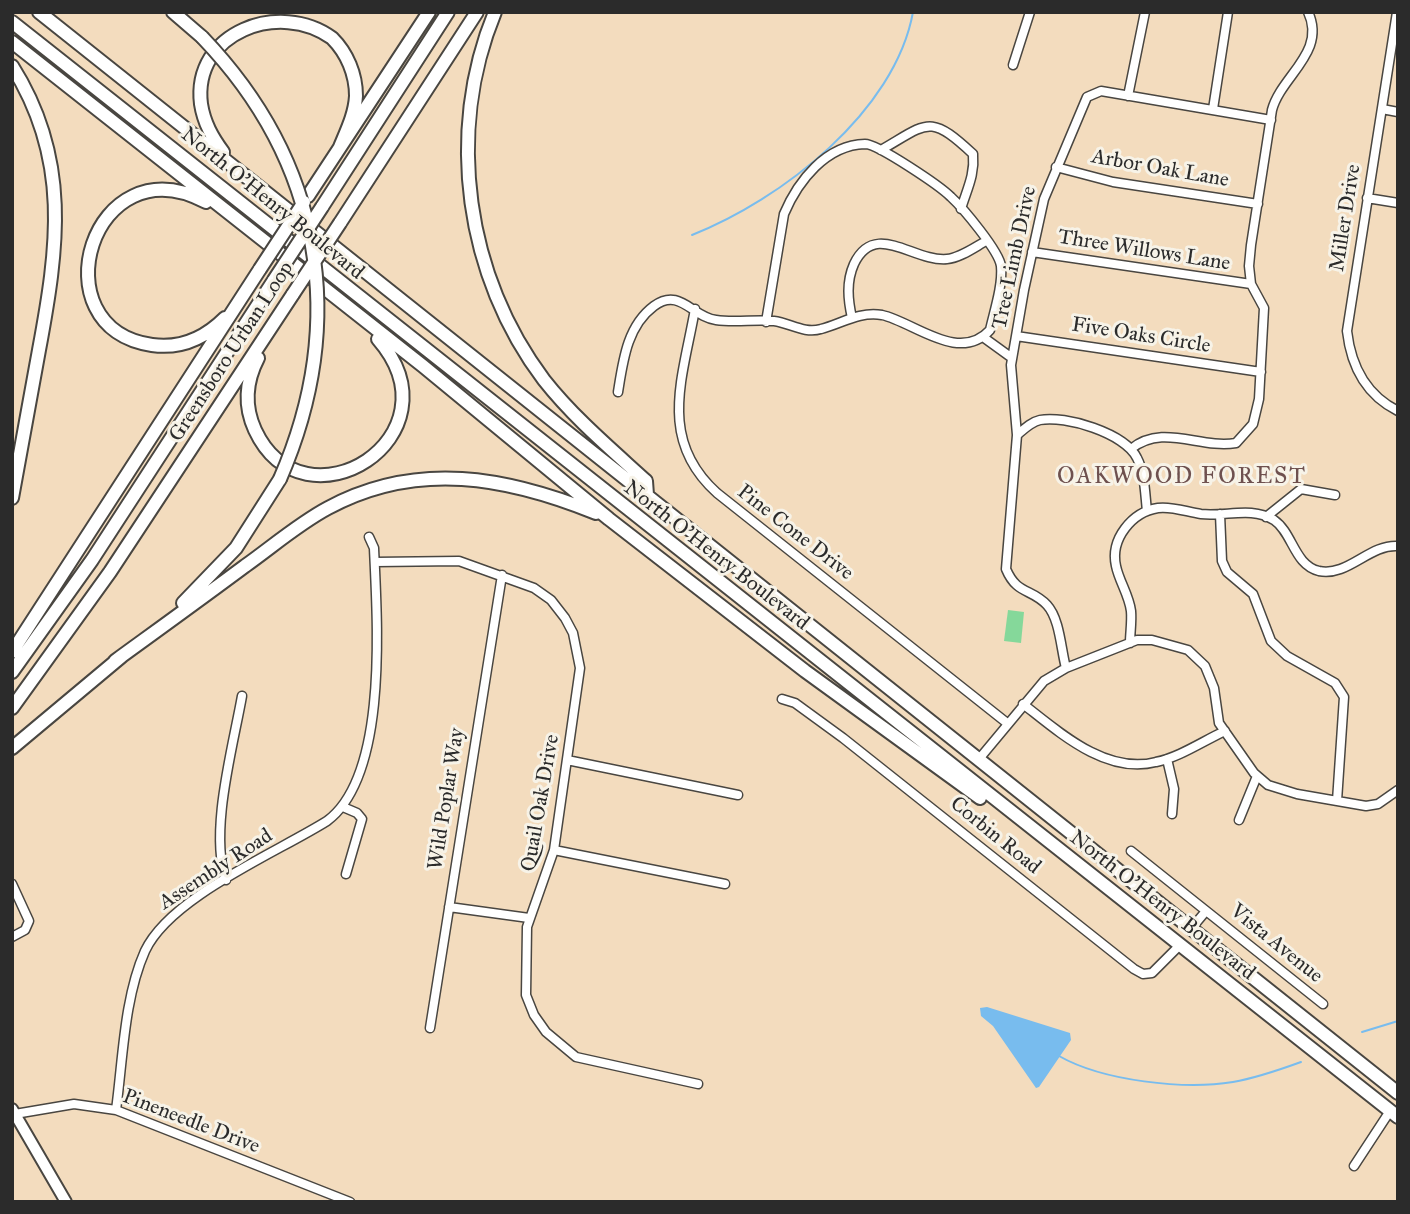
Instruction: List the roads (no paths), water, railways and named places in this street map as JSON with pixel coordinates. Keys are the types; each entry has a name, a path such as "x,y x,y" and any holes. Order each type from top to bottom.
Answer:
{"highway":[{"name":"North O'Henry Boulevard","path":"38,12 979,759 1285,1006 1398,1093"},
{"path":"12,748 219,569 252,526 280,479 301,425 313,371 318,319 312,244 293,174 269,123 239,79 202,37 173,12"},
{"path":"12,652 429,12"},
{"name":"Greensboro Urban Loop","path":"12,672 99,550 449,12"},
{"name":"Greensboro Urban Loop","path":"12,708 110,572 477,12"},
{"path":"495,12 478,63 468,139 472,205 487,271 504,313 530,361 582,423 646,481 647,495"},
{"path":"231,164 211,135 203,113 201,92 205,69 215,49 230,33 249,21 270,16 291,17 312,23 330,36 344,52 353,74 356,97 340,147"},
{"name":"North O'Henry Boulevard","path":"12,22 1068,857 1395,1111"},
{"path":"12,42 609,519 805,671 1003,814 1068,857"},
{"path":"12,66 34,108 47,144 57,215 52,278 12,498"},
{"path":"223,212 200,198 172,191 145,193 128,200 112,210 96,230 88,255 88,279 96,305 113,327 137,341 156,346 176,345 203,336 239,302"},
{"path":"271,329 249,380 247,401 251,420 260,439 283,462 301,471 328,475 358,468 376,456 390,439 401,412 402,391 397,369 387,350 362,321"},
{"path":"115,661 313,517 347,499 388,486 442,479 502,482 555,497 609,519"},
{"path":"1181,944 1195,945 1285,1006"}],"main road":[{"path":"13,1113 66,1202"}],"street":[{"path":"1013,65 1030,12"},
{"path":"1128,96 1145,12"},
{"path":"1213,109 1228,12"},
{"path":"1131,449 1142,440 1157,436 1236,443 1254,421 1261,372 1264,308 1251,284 1249,266 1271,120 1280,89 1306,57 1312,30 1308,12"},
{"name":"Miller Drive","path":"1397,12 1347,321 1349,349 1366,385 1379,400 1398,411"},
{"name":"Tree Limb Drive","path":"1066,668 1052,611 1040,599 1017,588 1006,569 1017,435 1012,358 1044,199 1087,97 1101,91 1271,120"},
{"path":"1382,109 1398,112"},
{"path":"881,150 925,125 936,126 957,140 973,154 974,175 961,209"},
{"path":"618,392 625,348 639,322 655,306 668,300 682,300 711,320 766,322 803,330 820,330 872,313 892,317 920,332 962,343 983,337 992,321 1001,266 986,241 951,196 881,150 867,144 848,147 829,155 815,166 789,201 784,214 766,322"},
{"name":"Arbor Oak Lane","path":"1056,167 1113,182 1258,204"},
{"path":"1367,198 1398,203"},
{"path":"852,318 847,299 852,270 859,254 869,246 892,245 934,258 949,259 986,241"},
{"name":"Three Willows Lane","path":"1032,252 1251,284"},
{"name":"Pine Cone Drive","path":"695,309 677,423 685,454 698,475 717,494 1007,723"},
{"name":"Five Oaks Circle","path":"1016,335 1261,372"},
{"path":"983,337 1012,358"},
{"path":"1017,435 1035,422 1051,420 1100,429 1131,449 1142,469 1147,511"},
{"path":"1266,517 1301,489 1335,495"},
{"path":"1130,643 1131,612 1116,569 1116,547 1125,528 1147,511 1164,508 1220,514 1247,512 1266,517 1280,526 1306,565 1321,571 1335,572 1386,546 1398,546"},
{"path":"1220,514 1222,561 1227,572 1253,594 1271,641 1287,656 1335,683 1344,697 1337,801"},
{"name":"Assembly Road","path":"116,1110 133,995 145,952 170,918 226,880 317,828 343,807 360,770 372,715 377,656 375,562 373,544 369,537"},
{"name":"Quail Oak Drive","path":"375,562 460,561 502,575 534,588 551,600 573,633 580,667 554,850 529,918 525,961 526,995 534,1015 546,1032 576,1057 698,1084"},
{"name":"Wild Poplar Way","path":"430,1028 502,575"},
{"path":"979,759 1044,681 1066,668 1137,640 1163,641 1196,656 1211,679 1219,723 1257,776 1279,790 1366,806 1378,804 1398,790"},
{"path":"226,880 219,840 242,696"},
{"name":"Corbin Road","path":"782,699 795,703 843,738 1134,969 1143,974 1152,973 1181,944"},
{"path":"1023,704 1089,753 1137,764 1167,759 1225,731"},
{"path":"1167,759 1174,789 1172,814"},
{"path":"567,760 738,795"},
{"path":"1239,820 1257,776"},
{"path":"343,807 357,813 362,819 346,874"},
{"path":"554,850 725,884"},
{"name":"Vista Avenue","path":"1131,852 1323,1004"},
{"path":"12,884 29,920 25,930 12,937"},
{"path":"449,907 529,918"},
{"name":"Vista Avenue","path":"1190,930 1206,911"},
{"name":"Pineneedle Drive","path":"13,1113 74,1104 116,1110 350,1202"},
{"path":"1353,1166 1395,1111"}],"water":[{"path":"987,1007 1070,1033 1071,1040 1039,1087 1036,1088 993,1026 981,1016 980,1008"}],"waterway":[{"path":"692,235 762,199 829,148 859,117 883,84 902,49 913,12"},
{"path":"1362,1032 1398,1021"},
{"path":"1059,1056 1077,1065 1120,1077 1191,1085 1242,1080 1301,1062"}],"district":[{"name":"OAKWOOD FOREST","path":"1182,477"}]}
